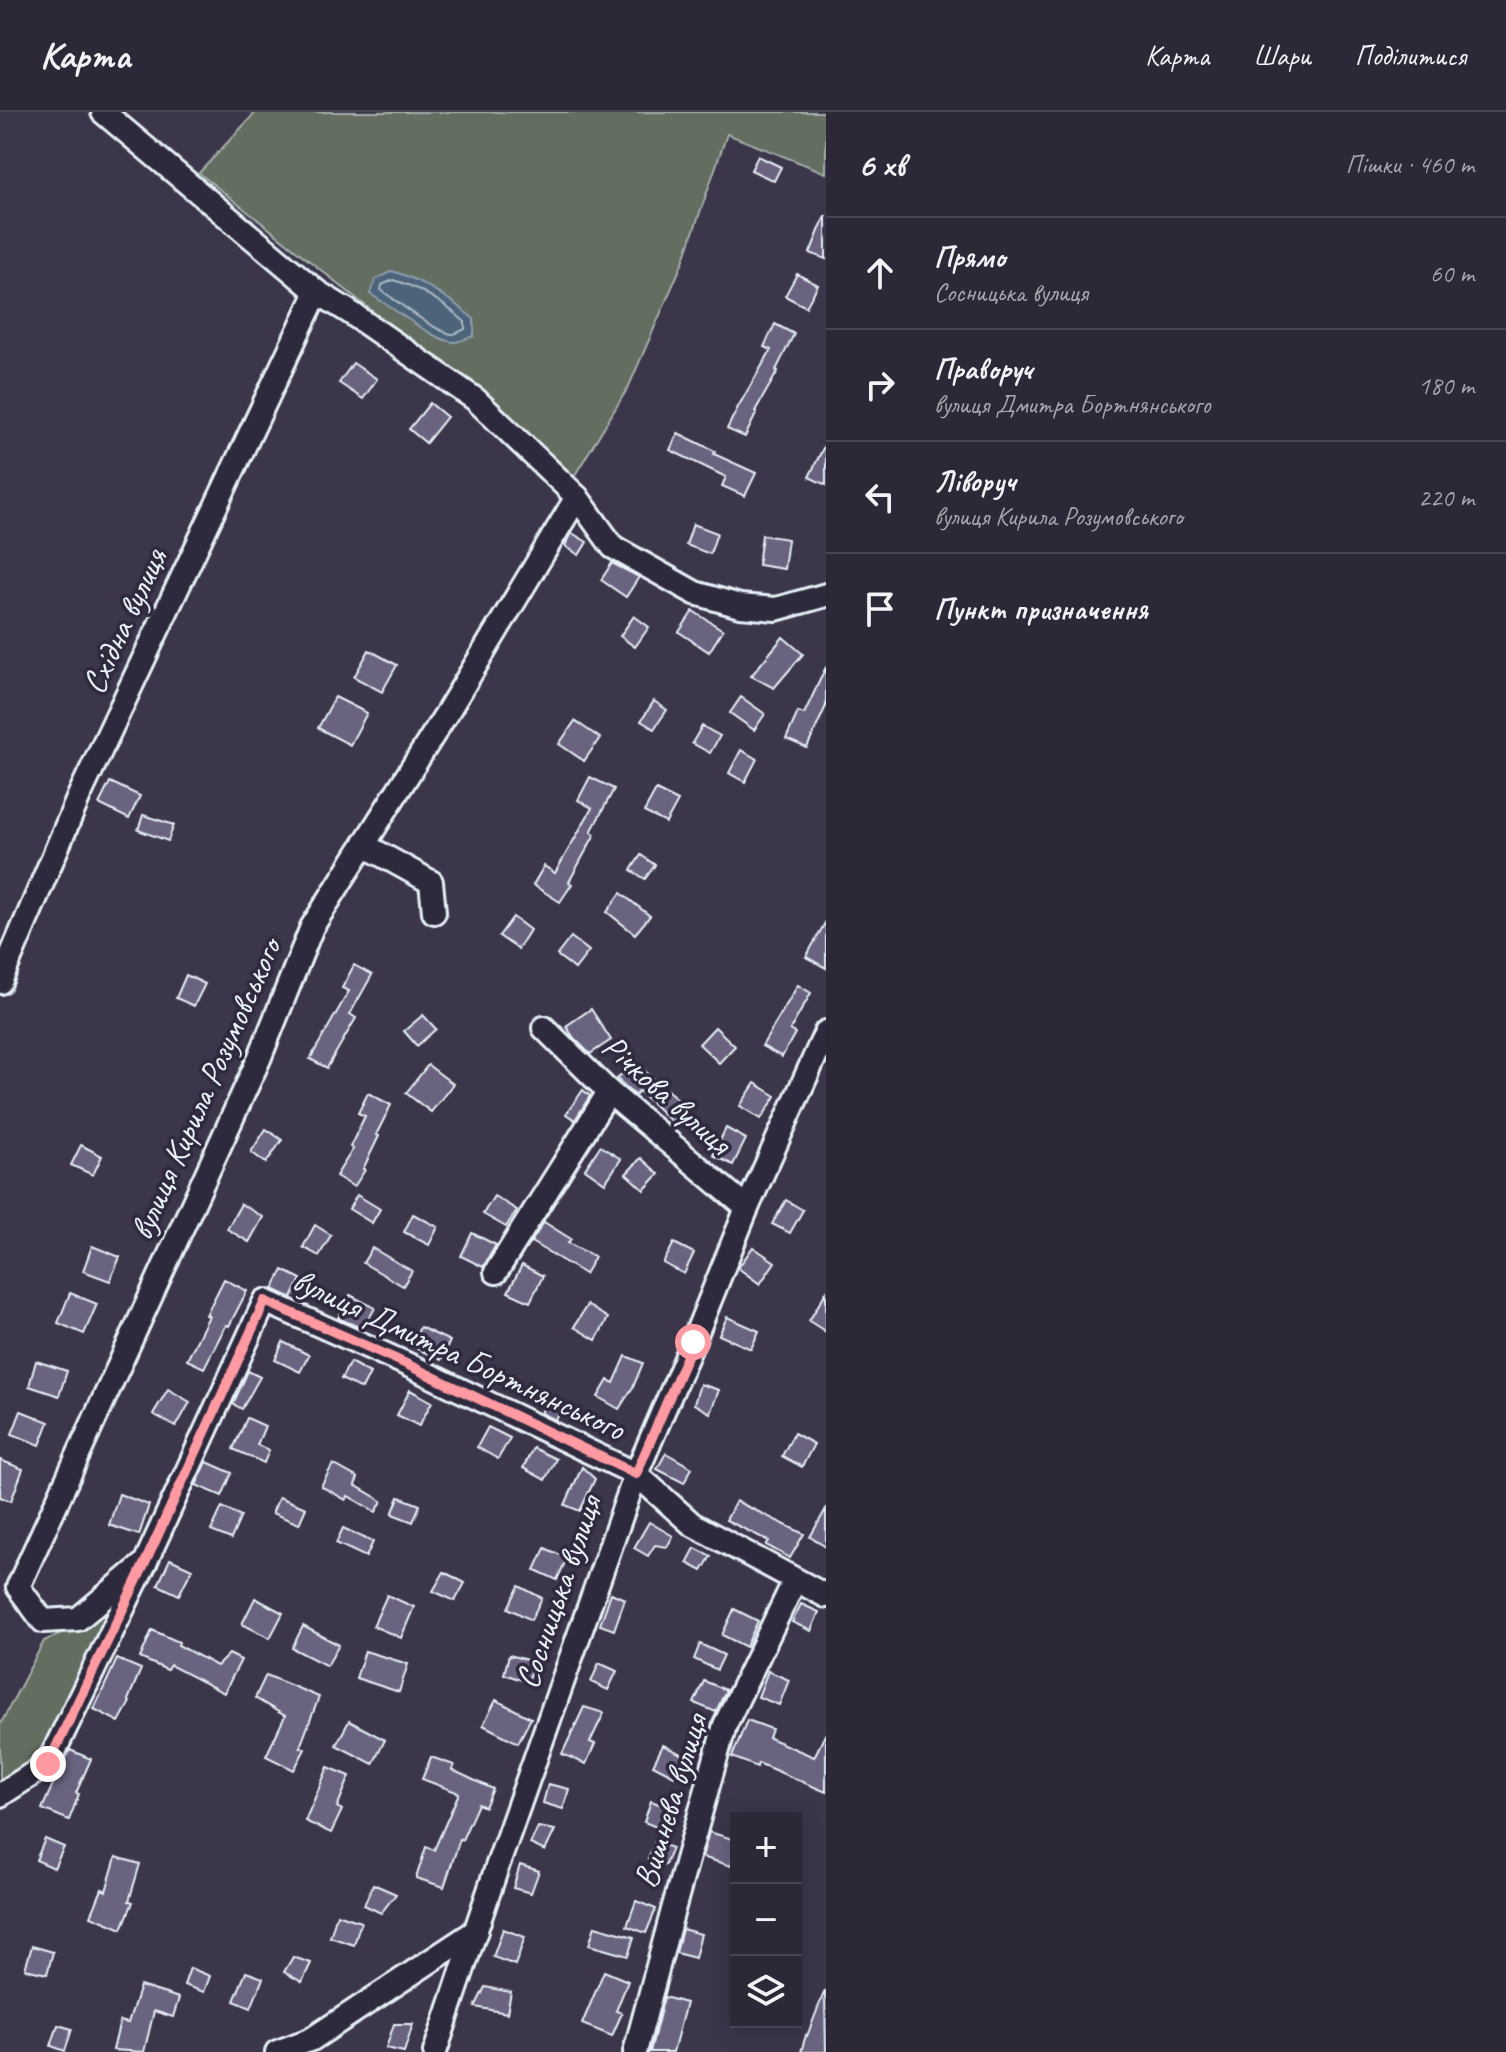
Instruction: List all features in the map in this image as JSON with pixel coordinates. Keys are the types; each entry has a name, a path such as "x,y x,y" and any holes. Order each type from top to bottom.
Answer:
{"street":[{"path":"103,112 317,292 475,399 577,497 613,547 695,593 740,606 776,609 826,595"},
{"name":"Східна вулиця","path":"0,982 83,786 317,292"},
{"name":"вулиця Кирила Розумовського","path":"145,1563 78,1619 43,1621 18,1587 259,1059 312,927 577,497"},
{"path":"364,845 431,882 434,912"},
{"name":"Річкова вулиця","path":"544,1028 609,1092 747,1208"},
{"name":"Сосницька вулиця","path":"435,2052 636,1474 747,1208 826,1032"},
{"path":"496,1272 609,1092"},
{"name":"вулиця Кирила Розумовського","path":"0,1795 48,1764 145,1563 265,1301"},
{"name":"вулиця Дмитра Бортнянського","path":"265,1301 402,1362 636,1474 692,1524 826,1596"},
{"name":"Вишнева вулиця","path":"635,2052 725,1725 795,1580"},
{"path":"277,2052 312,2039 476,1931"}],"green space":[{"path":"256,112 826,112 826,173 727,134 683,262 629,386 572,480 459,380 199,173"},
{"path":"108,1611 40,1756 0,1779 0,1725 44,1641"}],"water":[{"path":"392,271 425,285 465,311 474,319 474,336 455,342 447,341 370,294 376,279"}],"building":[{"path":"758,156 781,167 774,181 751,170"},
{"path":"826,216 826,259 810,253"},
{"path":"797,274 818,285 806,307 785,296"},
{"path":"775,324 794,334 745,437 727,429 771,350 764,347"},
{"path":"353,363 377,379 363,399 339,383"},
{"path":"430,403 447,417 426,443 409,429"},
{"path":"678,433 756,473 745,496 722,486 726,477 670,450"},
{"path":"826,442 826,485 809,477"},
{"path":"693,524 717,533 710,554 686,545"},
{"path":"572,533 587,542 579,555 565,546"},
{"path":"762,535 788,539 784,569 758,565"},
{"path":"612,563 639,577 626,597 601,580"},
{"path":"693,611 723,630 709,652 679,632"},
{"path":"634,616 649,627 635,647 620,636"},
{"path":"783,637 803,654 774,688 751,676"},
{"path":"369,650 397,665 382,692 354,677"},
{"path":"826,667 826,706 807,748 786,739 798,712 804,714"},
{"path":"335,697 367,713 350,745 318,728"},
{"path":"741,697 765,714 754,730 730,713"},
{"path":"654,701 667,710 654,729 641,721"},
{"path":"575,721 600,738 584,761 559,744"},
{"path":"702,726 720,736 710,753 692,743"},
{"path":"741,750 757,759 745,782 729,773"},
{"path":"590,777 614,789 591,832 595,834 569,882 572,884 560,902 533,885 544,866 555,873 592,808 578,800"},
{"path":"110,782 140,796 129,819 99,804"},
{"path":"656,790 678,801 666,823 644,812"},
{"path":"143,815 174,825 168,841 138,830"},
{"path":"641,855 655,865 645,879 631,870"},
{"path":"621,893 650,916 635,934 607,912"},
{"path":"513,917 530,930 518,949 499,936"},
{"path":"826,921 826,968 806,957"},
{"path":"571,937 589,951 575,969 557,955"},
{"path":"354,965 372,975 350,1014 356,1018 327,1068 310,1059 349,991 342,988"},
{"path":"186,975 205,984 194,1006 176,998"},
{"path":"798,985 811,993 790,1030 795,1033 782,1057 762,1046"},
{"path":"591,1009 611,1040 590,1054 566,1026"},
{"path":"423,1015 436,1029 417,1046 404,1031"},
{"path":"715,1027 735,1046 719,1063 699,1044"},
{"path":"633,1061 686,1106 672,1122 639,1091 635,1095 617,1079"},
{"path":"428,1065 453,1084 431,1112 406,1093"},
{"path":"755,1083 776,1096 761,1119 740,1106"},
{"path":"583,1090 590,1096 575,1120 566,1114"},
{"path":"368,1093 391,1105 376,1135 379,1136 365,1170 354,1187 336,1176 353,1149 350,1147 365,1116 358,1113"},
{"path":"726,1128 746,1139 733,1165 713,1155"},
{"path":"266,1129 282,1140 266,1163 251,1152"},
{"path":"81,1145 102,1156 93,1175 71,1165"},
{"path":"600,1146 621,1159 605,1183 585,1169"},
{"path":"641,1158 659,1174 644,1190 626,1174"},
{"path":"357,1195 380,1209 372,1223 349,1209"},
{"path":"494,1196 517,1210 506,1227 483,1214"},
{"path":"786,1200 803,1210 790,1233 772,1224"},
{"path":"241,1204 263,1217 249,1242 227,1229"},
{"path":"413,1214 438,1227 429,1245 404,1232"},
{"path":"544,1222 571,1239 568,1243 595,1257 585,1274 531,1242"},
{"path":"315,1225 331,1235 319,1256 303,1247"},
{"path":"472,1233 496,1245 483,1267 461,1256"},
{"path":"674,1243 694,1253 684,1274 663,1263"},
{"path":"92,1246 120,1257 110,1281 83,1271"},
{"path":"753,1247 775,1262 760,1284 738,1268"},
{"path":"372,1248 412,1271 403,1286 363,1263"},
{"path":"522,1265 543,1276 530,1302 508,1292"},
{"path":"283,1270 301,1279 292,1298 273,1289"},
{"path":"224,1279 247,1291 204,1368 187,1360"},
{"path":"826,1292 826,1332 809,1321"},
{"path":"70,1293 97,1304 84,1334 58,1323"},
{"path":"350,1295 375,1308 363,1329 338,1318"},
{"path":"587,1305 608,1318 596,1340 574,1327"},
{"path":"727,1317 759,1331 751,1349 719,1335"},
{"path":"420,1327 450,1341 441,1360 411,1346"},
{"path":"283,1342 309,1355 300,1372 275,1360"},
{"path":"626,1356 643,1363 619,1409 598,1397 608,1380 614,1383"},
{"path":"36,1361 67,1371 59,1396 29,1386"},
{"path":"350,1362 370,1373 362,1389 341,1379"},
{"path":"248,1371 260,1377 242,1409 233,1404"},
{"path":"700,1384 719,1390 710,1413 694,1404"},
{"path":"168,1389 190,1402 176,1427 153,1414"},
{"path":"410,1390 432,1402 419,1426 397,1415"},
{"path":"549,1397 564,1404 556,1420 541,1413"},
{"path":"21,1411 49,1422 40,1445 12,1434"},
{"path":"247,1418 265,1426 257,1445 269,1450 264,1463 233,1449"},
{"path":"488,1427 510,1438 498,1459 477,1447"},
{"path":"794,1433 814,1444 802,1467 782,1456"},
{"path":"533,1448 556,1459 545,1480 523,1468"},
{"path":"666,1453 692,1468 684,1483 657,1469"},
{"path":"0,1460 23,1469 11,1501 0,1497"},
{"path":"207,1462 232,1473 222,1496 196,1485"},
{"path":"333,1464 358,1478 355,1485 382,1501 376,1512 348,1496 346,1500 321,1486"},
{"path":"582,1467 595,1479 580,1511 565,1505"},
{"path":"119,1494 149,1505 139,1535 109,1525"},
{"path":"279,1497 306,1508 299,1524 272,1513"},
{"path":"399,1497 420,1505 413,1522 392,1514"},
{"path":"736,1501 804,1534 790,1558 766,1545 769,1541 726,1520"},
{"path":"222,1507 241,1516 231,1539 211,1531"},
{"path":"826,1509 826,1547 810,1537"},
{"path":"649,1522 673,1536 667,1547 655,1545 648,1556 634,1548"},
{"path":"343,1528 373,1542 366,1557 336,1543"},
{"path":"545,1548 567,1558 557,1580 535,1570"},
{"path":"695,1548 711,1556 702,1571 687,1563"},
{"path":"170,1559 192,1569 179,1595 158,1585"},
{"path":"444,1572 465,1583 455,1601 433,1591"},
{"path":"519,1586 542,1598 531,1620 508,1608"},
{"path":"611,1593 625,1599 614,1630 600,1625"},
{"path":"387,1595 414,1607 401,1638 373,1626"},
{"path":"255,1598 283,1613 270,1638 242,1624"},
{"path":"801,1604 819,1612 811,1631 792,1622"},
{"path":"734,1609 758,1621 746,1647 722,1635"},
{"path":"303,1626 339,1645 327,1666 292,1648"},
{"path":"152,1630 179,1642 178,1645 217,1666 229,1654 241,1660 224,1693 170,1665 167,1670 140,1658"},
{"path":"700,1644 724,1655 717,1670 694,1659"},
{"path":"365,1651 408,1664 399,1692 356,1678"},
{"path":"509,1655 534,1662 528,1682 504,1674"},
{"path":"117,1659 141,1669 128,1700 130,1702 119,1722 94,1709"},
{"path":"599,1663 617,1671 608,1690 591,1682"},
{"path":"768,1671 789,1680 779,1705 758,1697"},
{"path":"266,1675 319,1697 300,1747 305,1749 294,1770 266,1756 285,1716 255,1698"},
{"path":"704,1681 726,1690 716,1712 694,1703"},
{"path":"496,1700 531,1718 518,1743 483,1725"},
{"path":"584,1707 604,1713 590,1742 595,1744 586,1764 562,1754"},
{"path":"747,1720 772,1729 769,1738 814,1757 826,1733 826,1792 758,1763 757,1767 732,1757"},
{"path":"349,1721 385,1740 373,1764 336,1745"},
{"path":"663,1745 685,1756 674,1776 653,1765"},
{"path":"70,1750 91,1759 76,1793 79,1794 69,1820 42,1809"},
{"path":"431,1757 454,1765 452,1770 493,1789 485,1807 478,1804 460,1839 444,1887 416,1878 426,1847 434,1850 459,1793 422,1779"},
{"path":"328,1767 350,1776 337,1807 342,1810 331,1833 305,1821"},
{"path":"548,1784 569,1789 563,1809 543,1803"},
{"path":"651,1801 672,1809 664,1830 644,1822"},
{"path":"538,1827 555,1830 545,1851 530,1844"},
{"path":"709,1832 730,1838 730,1866 702,1857"},
{"path":"45,1839 64,1847 54,1868 36,1860"},
{"path":"655,1842 672,1848 665,1865 648,1859"},
{"path":"116,1857 140,1864 129,1901 133,1902 122,1929 91,1916 102,1889 106,1891"},
{"path":"520,1865 539,1871 531,1893 513,1888"},
{"path":"373,1884 396,1894 381,1913 364,1905"},
{"path":"636,1901 656,1909 646,1933 627,1926"},
{"path":"337,1914 361,1922 354,1945 330,1937"},
{"path":"595,1926 634,1937 628,1956 589,1945"},
{"path":"503,1929 525,1937 515,1965 493,1957"},
{"path":"682,1929 701,1934 695,1958 676,1953"},
{"path":"32,1946 53,1952 47,1974 25,1969"},
{"path":"293,1957 311,1963 302,1982 284,1972"},
{"path":"190,1968 210,1976 204,1992 184,1985"},
{"path":"604,1971 628,1981 616,2011 622,2013 612,2036 582,2024"},
{"path":"246,1972 263,1978 251,2008 234,2001"},
{"path":"140,1986 179,1998 173,2017 154,2011 144,2052 113,2050 120,2021 128,2023"},
{"path":"485,1987 511,1992 507,2013 475,2007"},
{"path":"825,1990 826,2052 801,2052 806,2035"},
{"path":"664,1997 686,2003 673,2052 650,2052"},
{"path":"394,2024 413,2024 404,2052 386,2048"},
{"path":"58,2025 72,2029 65,2051 51,2046"}],"route":[{"path":"48,1764 145,1563 265,1301 402,1362 636,1474 693,1342"}]}
